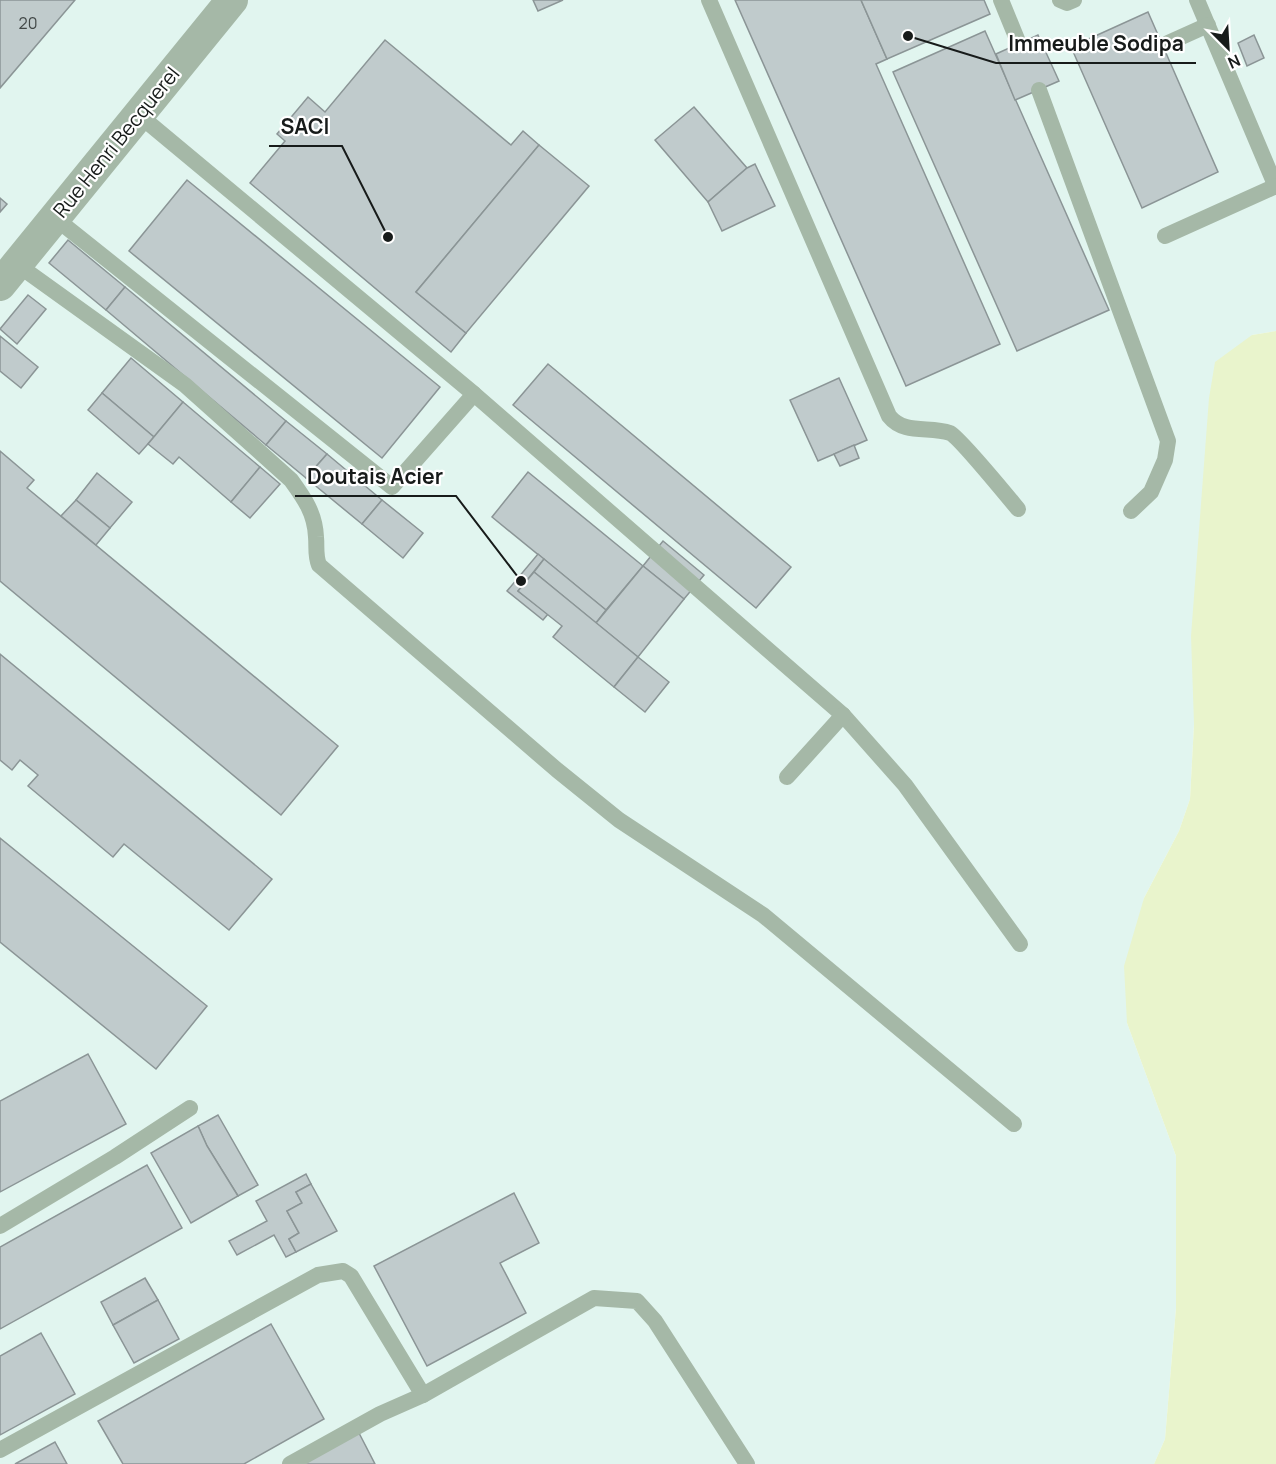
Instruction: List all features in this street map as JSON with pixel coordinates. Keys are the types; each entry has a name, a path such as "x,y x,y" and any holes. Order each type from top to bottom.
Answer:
{"street":[{"name":"Rue Henri Becquerel","path":"9,275 232,0"}],"lane":[{"path":"709,0 889,416 896,424 909,428 952,434 1018,509"},
{"path":"1001,0 1019,44"},
{"path":"1060,0 1067,3 1074,0"},
{"path":"1165,236 1276,186 1197,0"},
{"path":"1168,43 1208,25"},
{"path":"1039,90 1168,441 1165,460 1151,492 1131,511"},
{"path":"139,115 474,394 843,715 905,785 1020,944"},
{"path":"55,218 392,487 474,394"},
{"path":"9,275 185,385 291,480 314,516 315,557 319,565 557,770 619,820 763,915 1014,1124"},
{"path":"788,777 843,715"},
{"path":"0,1226 115,1157 190,1108"},
{"path":"0,1450 318,1275 344,1271 351,1276 423,1395"},
{"path":"290,1464 380,1414 423,1395 594,1298 637,1301 655,1321 747,1464"}],"shaded area":[{"path":"0,0 1276,0 1276,331 1252,335 1194,724 1190,799 1179,831 1144,898 1127,1023 1176,1156 1176,1308 1165,1439 1154,1464 0,1464"}],"green space":[{"path":"1276,331 1276,1464 1154,1464 1165,1439 1176,1308 1176,1156 1127,1023 1124,966 1144,898 1179,831 1190,799 1194,724 1191,636 1209,398 1215,362 1252,335"}],"building":[{"path":"0,0 75,0 0,88"},
{"path":"533,0 563,0 538,11"},
{"path":"735,0 861,0 887,59 876,64 1000,344 906,386"},
{"path":"861,0 984,0 990,14 887,59"},
{"path":"1148,12 1218,172 1142,208 1071,47"},
{"path":"985,31 1109,310 1017,351 893,72"},
{"path":"1038,35 1059,81 1015,100 996,54"},
{"path":"1254,35 1264,58 1247,66 1238,43"},
{"path":"385,40 511,145 523,131 539,145 416,292 466,333 451,352 250,183 285,141 277,134 308,97 325,112"},
{"path":"694,107 747,168 708,202 655,140"},
{"path":"539,145 589,186 466,333 416,292"},
{"path":"755,164 775,206 722,231 708,202 747,168"},
{"path":"187,180 440,387 382,458 129,251"},
{"path":"0,198 7,204 0,212"},
{"path":"68,240 125,287 106,310 49,263"},
{"path":"125,287 286,421 266,445 106,310"},
{"path":"28,295 46,309 17,344 0,329"},
{"path":"0,336 38,367 21,388 0,371"},
{"path":"131,358 183,402 154,437 102,393"},
{"path":"548,364 791,567 756,608 513,405"},
{"path":"839,378 867,440 818,461 790,400"},
{"path":"102,393 154,437 139,454 88,410"},
{"path":"183,402 260,467 231,502 179,457 173,464 148,444"},
{"path":"286,421 327,454 306,478 266,445"},
{"path":"854,445 859,458 840,466 834,454"},
{"path":"0,451 34,480 27,488 338,746 281,815 0,581"},
{"path":"327,454 382,500 362,524 306,478"},
{"path":"260,467 280,484 250,518 231,502"},
{"path":"528,472 643,566 606,610 492,517"},
{"path":"97,473 132,502 110,528 76,500"},
{"path":"76,500 110,528 96,545 61,516"},
{"path":"382,500 423,533 403,558 362,524"},
{"path":"663,541 704,575 684,599 643,566"},
{"path":"538,554 544,559 518,591 548,614 543,620 507,591"},
{"path":"544,559 606,610 596,623 534,572"},
{"path":"643,566 684,599 638,657 596,623"},
{"path":"534,572 638,657 614,687 553,637 562,626 518,591"},
{"path":"0,654 272,879 229,930 124,844 113,857 28,786 38,775 20,760 12,770 0,760"},
{"path":"638,657 669,682 645,712 614,687"},
{"path":"0,838 207,1006 156,1069 0,942"},
{"path":"88,1054 126,1124 0,1192 0,1101"},
{"path":"218,1115 258,1185 238,1196 207,1146 198,1126"},
{"path":"198,1126 207,1146 238,1196 191,1223 151,1153"},
{"path":"147,1165 182,1228 0,1329 0,1247"},
{"path":"306,1174 311,1184 296,1192 302,1203 287,1211 299,1233 289,1239 296,1252 286,1257 274,1235 237,1255 229,1241 267,1221 256,1201"},
{"path":"311,1184 337,1231 296,1252 289,1239 299,1233 287,1211 302,1203 296,1192"},
{"path":"514,1193 539,1243 500,1263 526,1313 427,1366 374,1266"},
{"path":"145,1278 158,1300 113,1325 101,1302"},
{"path":"158,1300 179,1339 134,1363 113,1325"},
{"path":"271,1324 324,1419 244,1464 123,1464 98,1421"},
{"path":"41,1333 75,1394 0,1435 0,1356"},
{"path":"359,1433 375,1464 300,1464"},
{"path":"55,1442 67,1464 15,1464"}],"place":[{"name":"Immeuble Sodipa","path":"908,36"},
{"name":"SACI","path":"388,237"},
{"name":"Doutais Acier","path":"521,581"}]}
